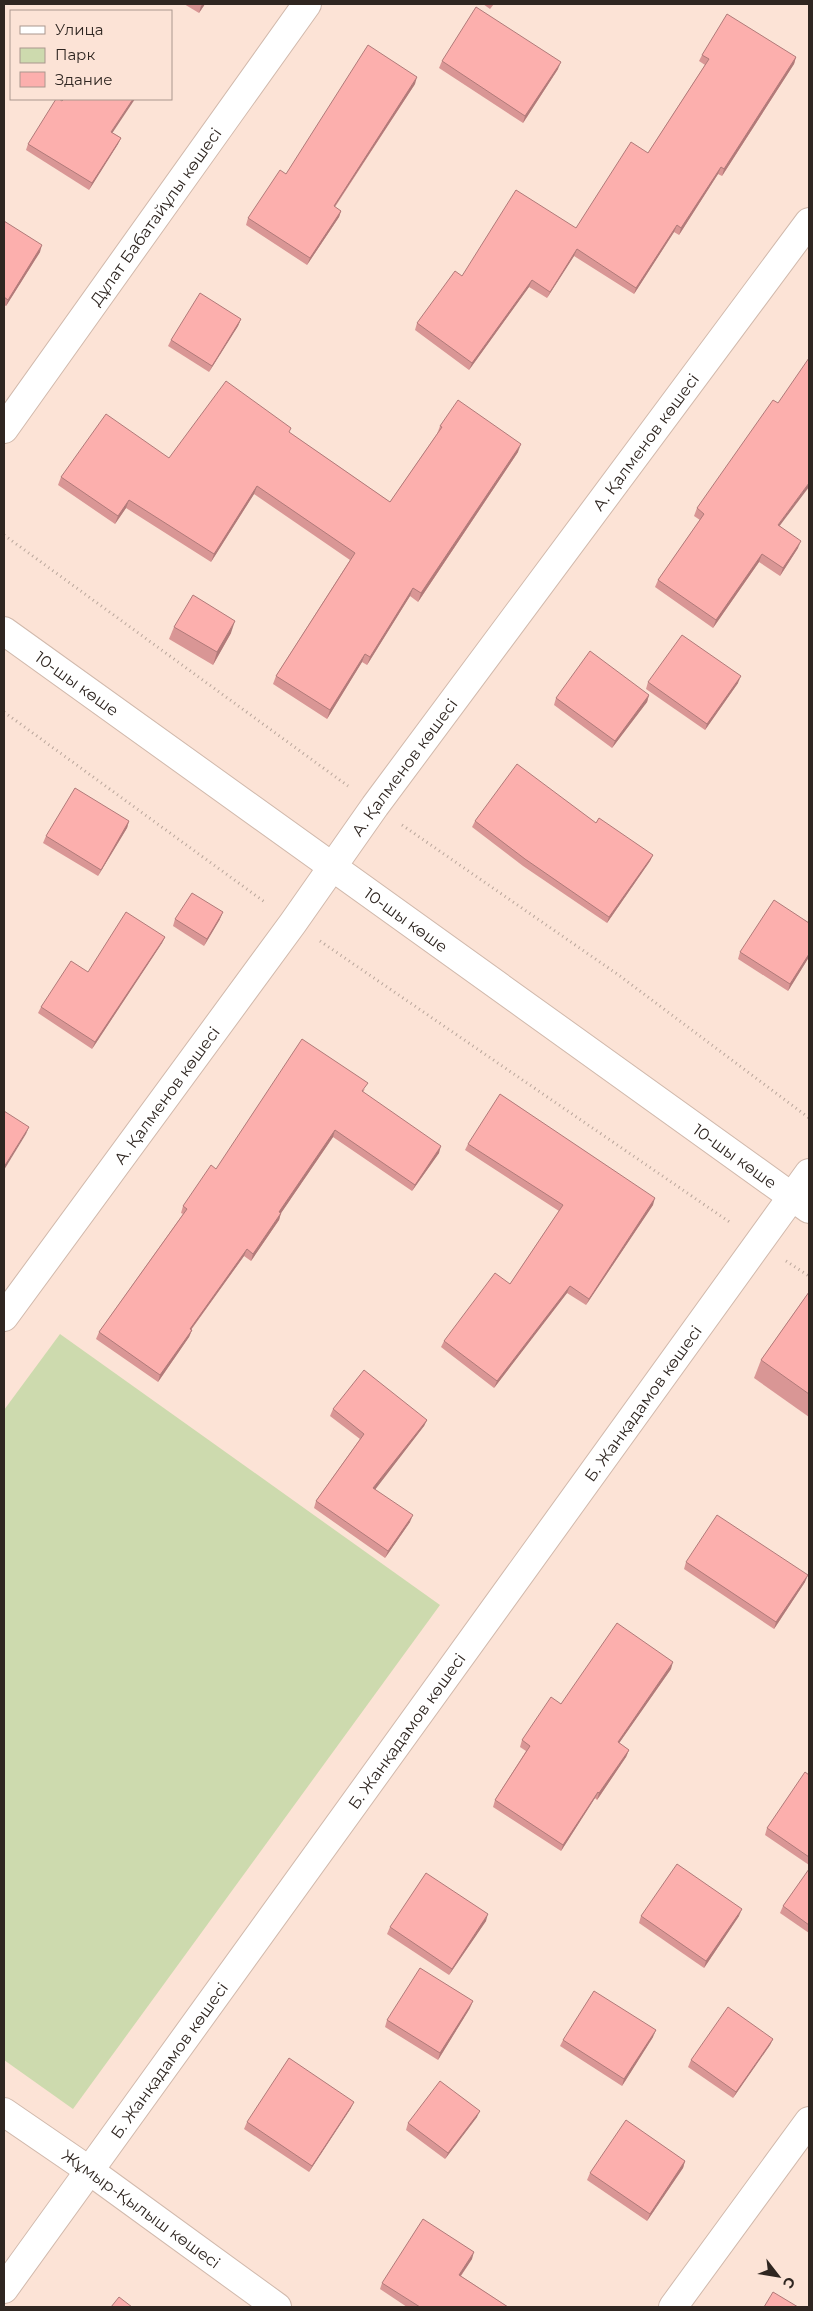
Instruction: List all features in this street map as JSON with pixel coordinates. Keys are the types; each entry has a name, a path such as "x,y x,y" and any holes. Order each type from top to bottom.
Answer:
{"street":[{"name":"Дұлат Бабатайұлы көшесі","path":"4,429 308,4"},
{"name":"А. Қалменов көшесі","path":"4,1317 293,923 375,806 809,222"},
{"name":"10-шы көше","path":"4,631 801,1203"},
{"name":"Б. Жанқадамов көшесі","path":"4,2289 760,1243 801,1203 809,1173"},
{"name":"Жұмыр-Қылыш көшесі","path":"4,2112 90,2171 277,2307"},
{"path":"673,2307 809,2121"}],"path":[{"path":"4,535 375,806 620,976 809,1118"},
{"path":"4,712 293,923 809,1276"}],"green space":[{"path":"60,1334 440,1605 73,2109 4,2060 4,1410"}],"building":[{"path":"476,7 561,62 525,116 442,61"},
{"path":"727,14 796,57 724,169 721,167 681,228 677,225 636,288 577,249 550,292 532,280 472,363 417,323 455,271 462,276 516,190 576,228 631,142 648,153 709,59 702,55"},
{"path":"368,45 417,77 334,206 341,211 310,258 248,218 280,170 286,174"},
{"path":"55,100 132,100 111,132 121,138 92,183 28,144"},
{"path":"4,221 42,245 8,300 4,297"},
{"path":"200,293 241,319 212,366 171,340"},
{"path":"809,358 809,483 778,525 801,541 783,568 762,554 716,620 658,580 704,514 697,508 773,400 778,403"},
{"path":"226,381 291,428 289,432 390,502 442,427 440,426 458,400 521,444 421,593 413,588 370,657 365,654 330,710 276,676 355,553 257,486 214,554 129,500 118,516 61,477 106,414 169,458"},
{"path":"193,595 235,621 217,652 174,627"},
{"path":"682,635 741,676 707,724 648,682"},
{"path":"590,651 649,695 615,741 556,698"},
{"path":"517,764 596,823 599,818 653,855 609,917 525,859 475,821"},
{"path":"75,788 129,821 101,870 46,836"},
{"path":"192,893 223,912 207,939 175,919"},
{"path":"774,900 809,923 809,954 790,984 740,952"},
{"path":"126,912 165,937 95,1042 41,1007 71,961 88,972"},
{"path":"302,1039 368,1083 362,1091 441,1146 415,1185 335,1130 253,1254 247,1249 160,1375 99,1332 187,1209 183,1206 211,1165 216,1169"},
{"path":"500,1094 655,1198 589,1299 570,1286 497,1381 444,1341 495,1273 510,1284 563,1205 468,1144"},
{"path":"4,1111 29,1127 4,1167"},
{"path":"809,1292 809,1394 761,1360"},
{"path":"364,1370 427,1420 373,1488 413,1515 388,1551 316,1501 364,1434 333,1409"},
{"path":"717,1515 808,1575 776,1622 686,1562"},
{"path":"617,1623 673,1662 618,1742 629,1750 563,1845 495,1800 530,1746 522,1740 551,1697 561,1704"},
{"path":"805,1772 809,1775 809,1857 767,1828"},
{"path":"677,1864 742,1909 706,1961 641,1916"},
{"path":"809,1869 809,1925 783,1906"},
{"path":"426,1873 488,1914 452,1969 390,1927"},
{"path":"420,1968 473,2001 440,2053 387,2020"},
{"path":"594,1991 656,2030 624,2079 563,2040"},
{"path":"728,2007 773,2039 736,2092 691,2060"},
{"path":"289,2058 354,2102 312,2166 247,2122"},
{"path":"440,2081 480,2111 448,2153 408,2123"},
{"path":"626,2120 685,2161 650,2214 590,2173"},
{"path":"423,2219 474,2252 459,2275 508,2307 420,2307 382,2283"},
{"path":"773,2292 798,2307 764,2307"},
{"path":"119,2297 132,2307 111,2307"}]}
